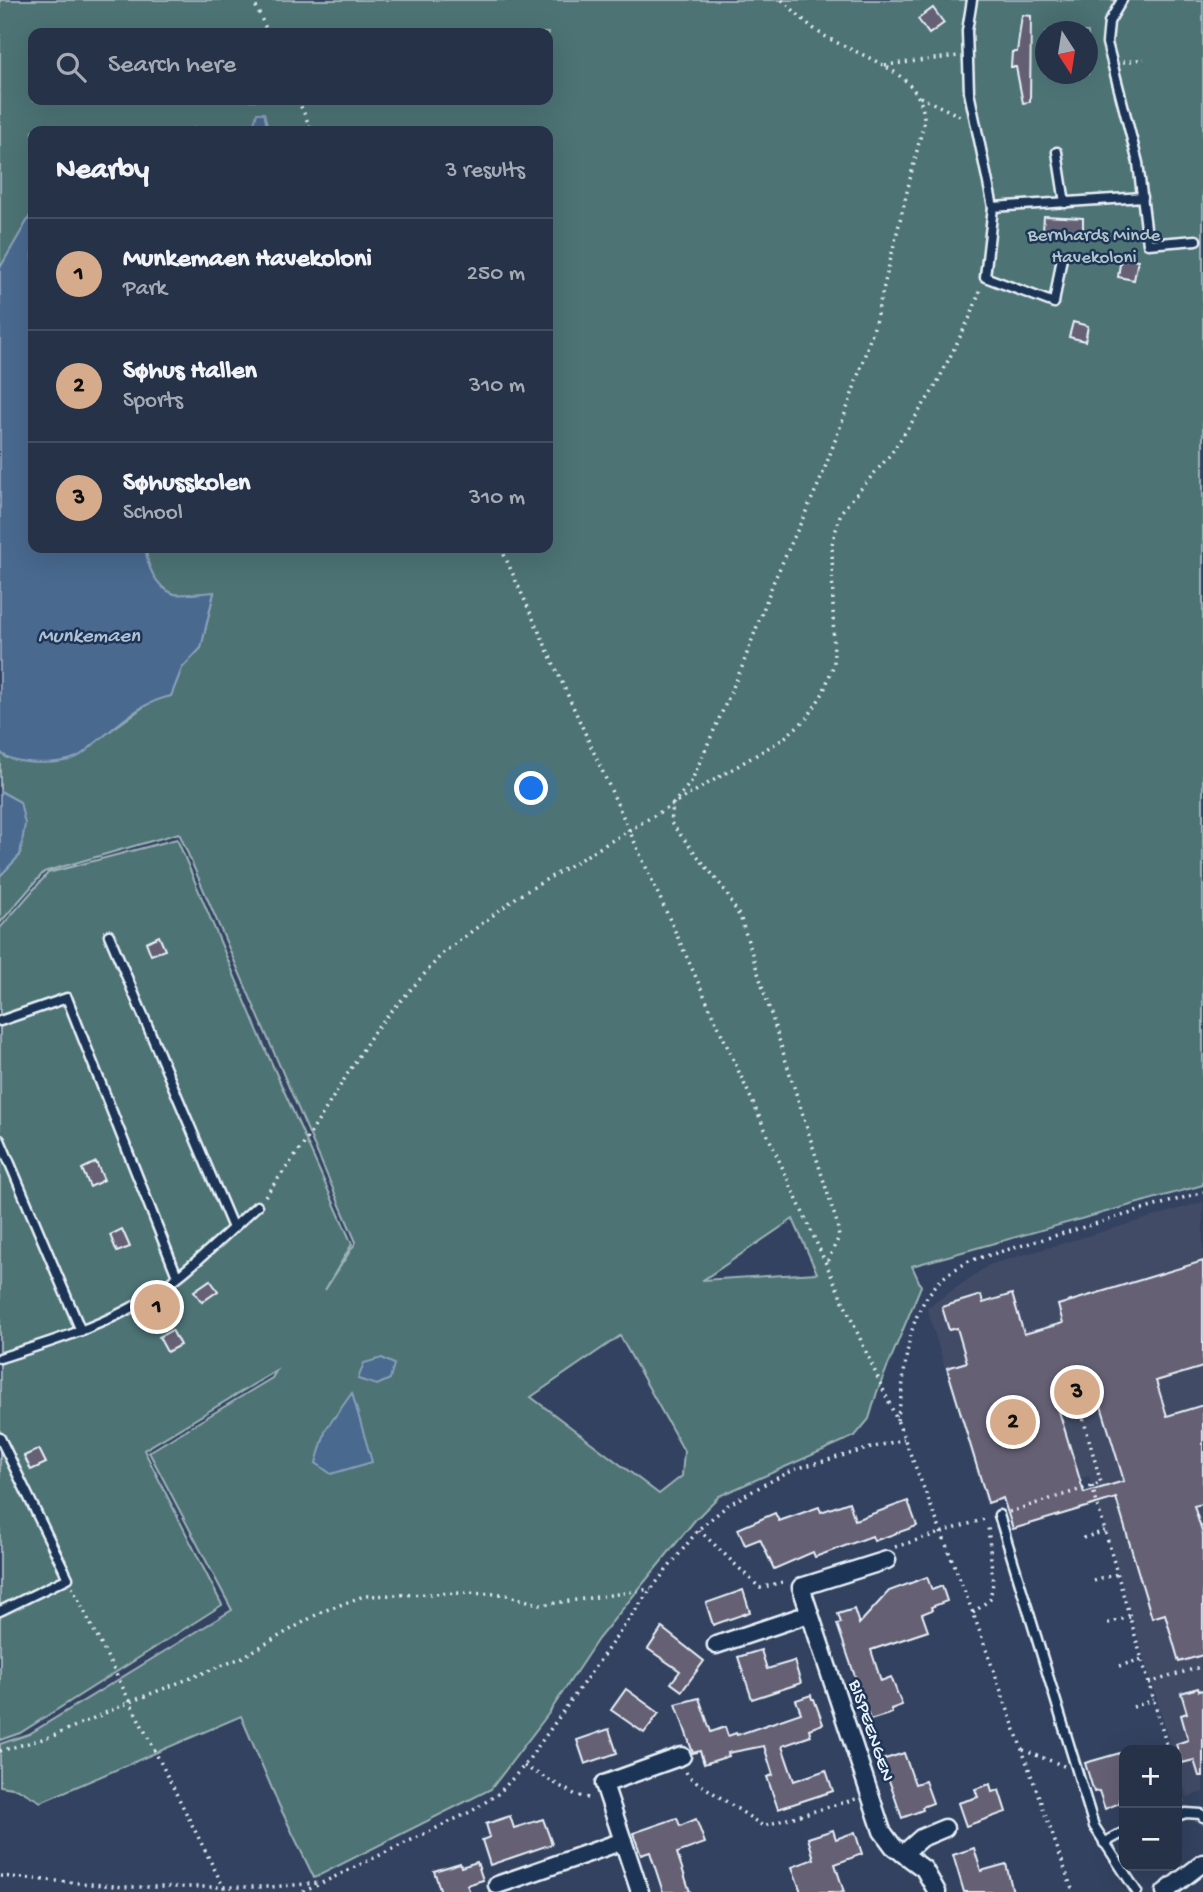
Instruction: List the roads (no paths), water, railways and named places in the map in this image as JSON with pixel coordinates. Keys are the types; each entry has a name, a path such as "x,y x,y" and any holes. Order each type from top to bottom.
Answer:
{"street":[{"name":"BISPEENGEN","path":"887,1560 800,1587 882,1832 893,1846 924,1869 937,1892"},
{"path":"716,1645 809,1614"},
{"path":"640,1892 604,1784 682,1756"},
{"path":"903,1854 921,1838 945,1828"},
{"path":"497,1885 623,1841"},
{"path":"1165,1892 1203,1863"}],"lane":[{"path":"972,0 967,31 967,55 974,122 993,208 985,277 1054,303 1062,257"},
{"path":"1122,0 1109,22 1107,43 1131,133 1143,197 1148,244 1196,240"},
{"path":"1057,152 1065,204"},
{"path":"993,208 1143,197"},
{"path":"109,935 233,1228"},
{"path":"0,1021 66,998 177,1276"},
{"path":"0,1140 81,1331"},
{"path":"0,1358 81,1331 132,1307 177,1276 257,1206"},
{"path":"0,1438 4,1455 68,1578 0,1611"},
{"path":"999,1515 1094,1826 1137,1892"},
{"path":"1182,1814 1201,1814 1203,1817"},
{"path":"1104,1843 1119,1835"}],"water":[{"path":"257,113 264,113 267,126 253,126"},
{"name":"Munkemaen","path":"28,220 28,553 147,553 153,575 168,591 182,595 214,592 201,648 182,668 171,696 132,714 77,757 48,763 15,760 0,752 0,268"},
{"path":"0,791 20,802 25,824 20,855 0,876"},
{"path":"382,1358 394,1364 390,1379 377,1385 358,1379 364,1363"},
{"path":"352,1393 372,1462 331,1474 316,1463 326,1429"}],"place":[{"name":"Munkemaen Havekoloni","path":"157,1307"},
{"name":"Søhusskolen","path":"1077,1392"},
{"name":"Søhus Hallen","path":"1013,1422"}],"park label":[{"name":"Bernhards Minde Havekoloni","path":"1094,247"}]}
